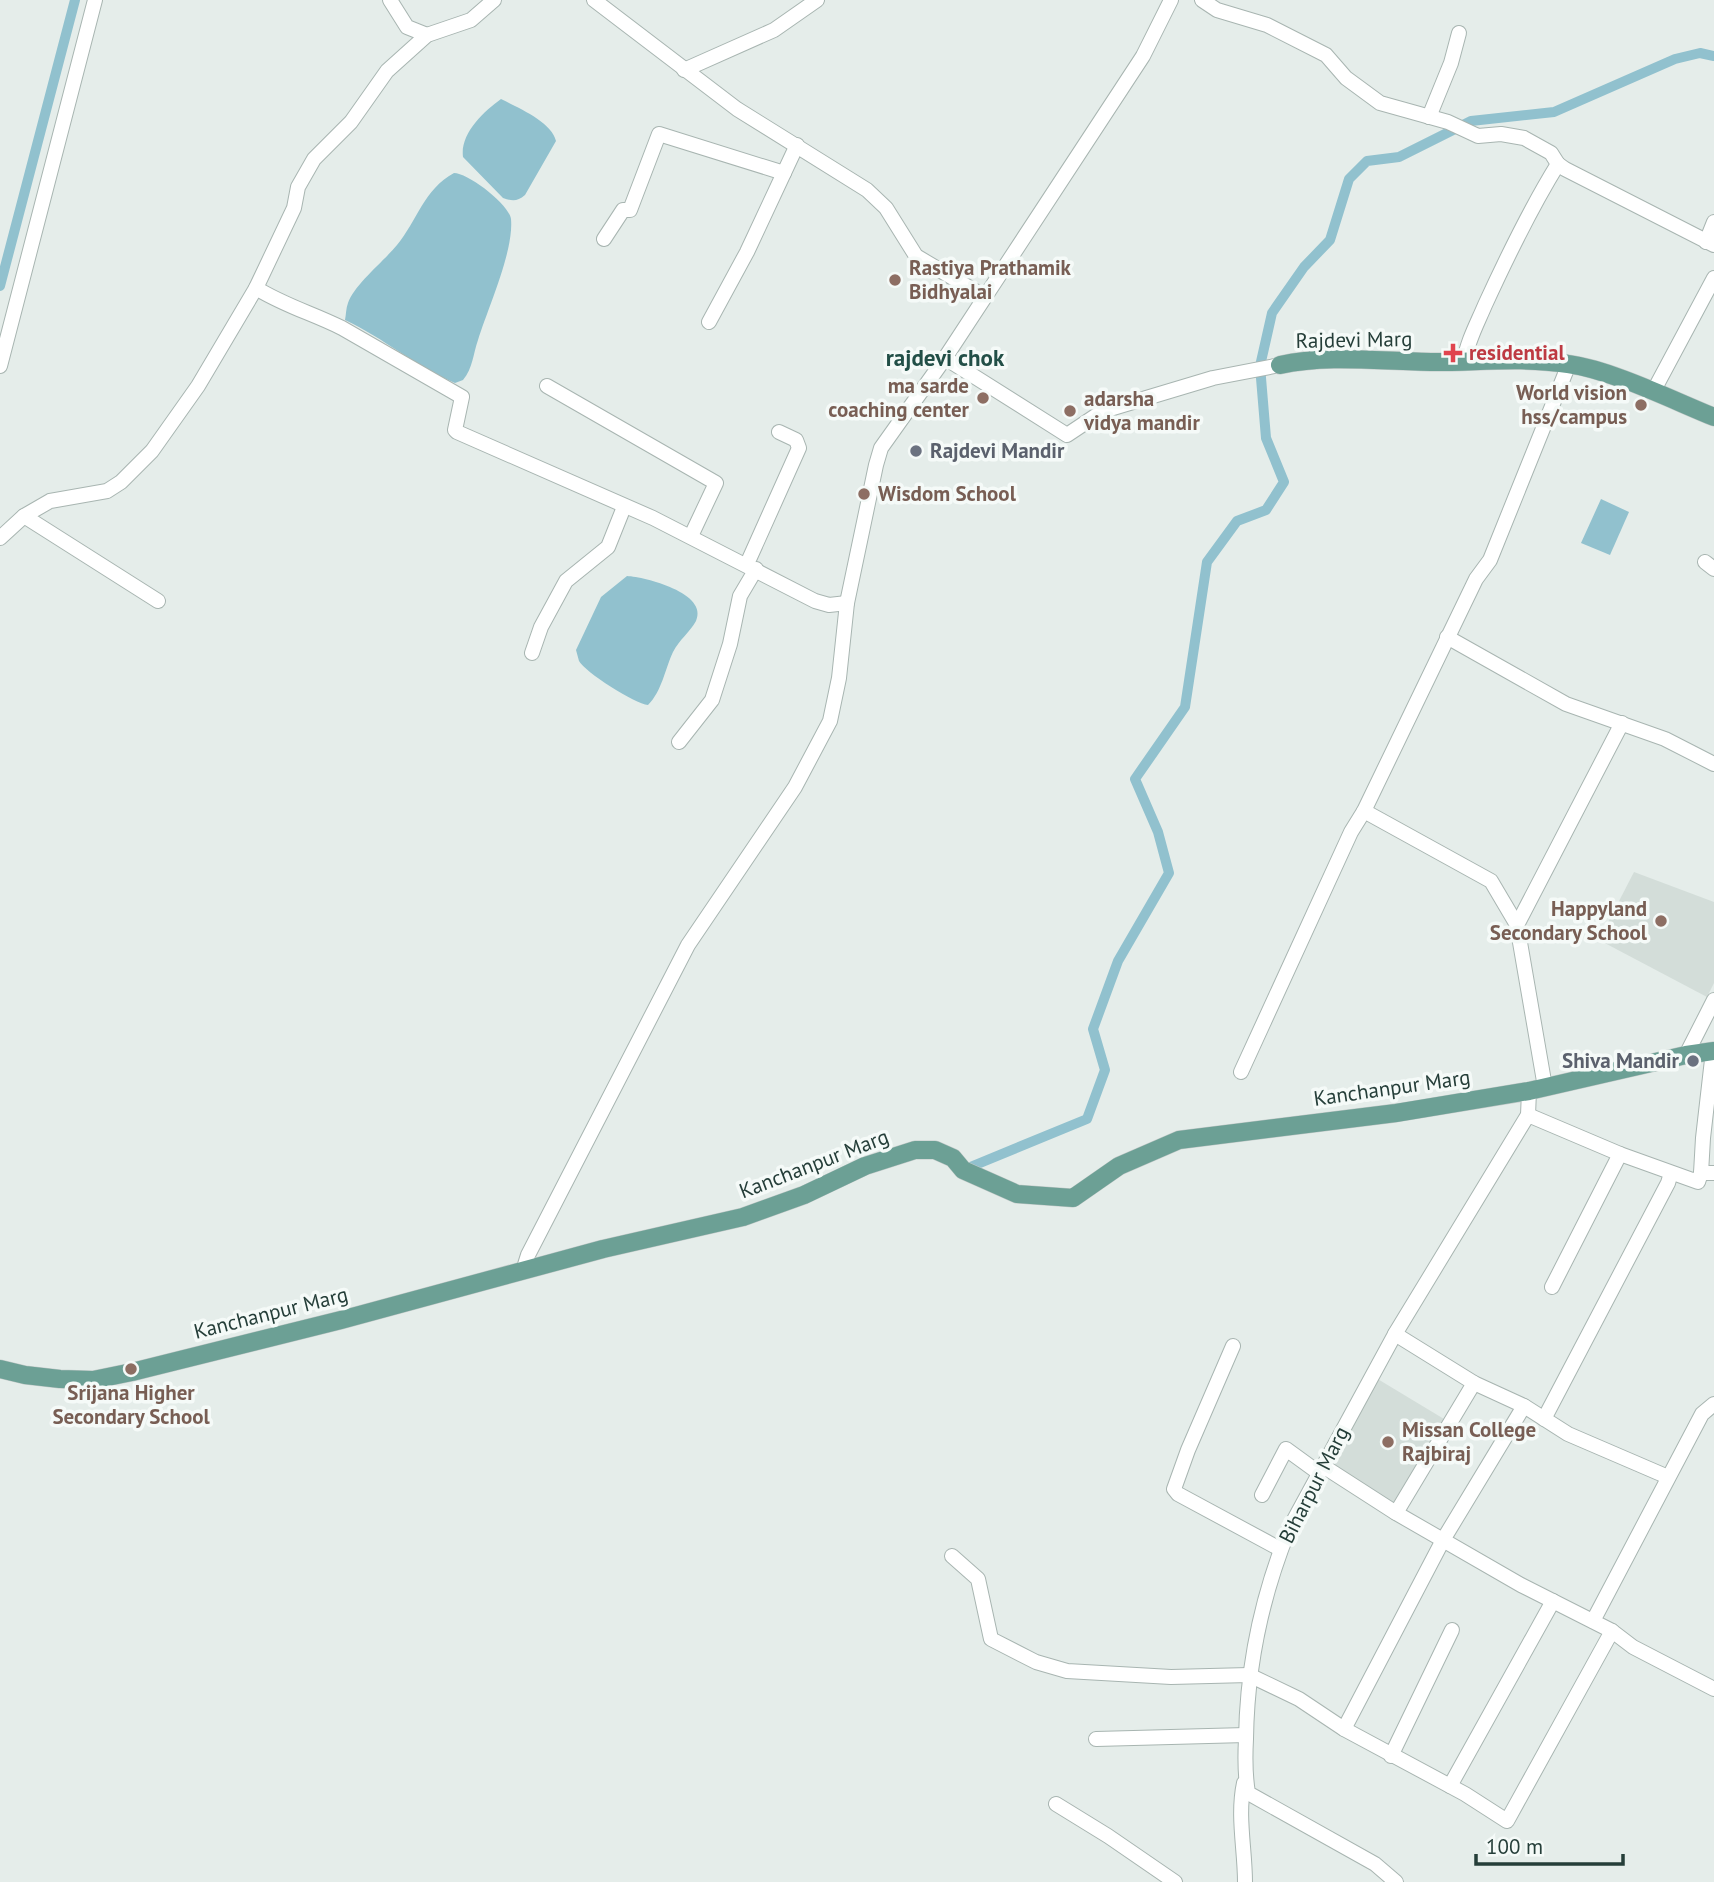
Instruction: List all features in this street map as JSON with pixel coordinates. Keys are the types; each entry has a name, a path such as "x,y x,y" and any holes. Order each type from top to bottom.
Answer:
{"main road":[{"name":"Rajdevi Marg","path":"1280,365 1299,360 1357,359 1464,362 1506,360 1569,364 1604,374 1714,417"},
{"name":"Kanchanpur Marg","path":"0,1369 24,1375 93,1380 132,1372 341,1320 603,1249 743,1217 804,1195 865,1166 915,1150 935,1150 953,1158 963,1170 1017,1194 1073,1198 1119,1166 1179,1140 1396,1113 1537,1089 1714,1051"}],"street":[{"path":"0,366 95,0"},
{"path":"390,0 407,27 427,35"},
{"path":"0,538 24,516 50,501 107,491 152,451 198,386 256,288 295,208 298,187 314,159 351,122 387,71 427,35 471,20 494,0"},
{"path":"594,0 737,109 867,190 887,208 916,256 985,297"},
{"path":"684,70 774,30 817,0"},
{"path":"523,1271 528,1255 688,945 794,787 830,721 839,678 847,603 881,448 945,358 1143,56 1171,0"},
{"path":"1202,0 1217,10 1267,25 1326,55 1346,78 1380,103 1448,122 1478,136 1501,134 1524,138 1551,153 1558,164 1710,244 1714,222"},
{"path":"1429,117 1459,33"},
{"path":"604,239 623,210 630,210 659,134 784,173"},
{"path":"709,322 747,252 797,145"},
{"path":"1464,362 1466,350 1490,295 1535,200 1558,164"},
{"path":"1653,392 1714,278"},
{"path":"256,288 290,307 342,328 462,397 455,430 457,432 691,536 815,601 829,605 847,603"},
{"path":"945,358 1067,435 1103,411 1213,378 1280,365"},
{"path":"1241,1072 1351,832 1364,811 1476,579 1490,560 1569,364"},
{"path":"547,386 716,483 691,536"},
{"path":"679,743 712,700 730,644 740,596 799,448 796,440 779,432"},
{"path":"532,653 541,627 566,581 608,547 624,507"},
{"path":"24,516 158,601"},
{"path":"1447,637 1566,704 1665,739 1714,764"},
{"path":"1517,925 1622,723"},
{"path":"1364,811 1491,881 1517,925"},
{"name":"Biharpur Marg","path":"1245,1882 1241,1797 1245,1778 1250,1675 1256,1634 1280,1549 1294,1518 1395,1334 1528,1115 1537,1089 1517,925"},
{"path":"1686,1055 1714,1000"},
{"path":"1528,1115 1620,1154 1698,1182 1707,1173 1714,1051"},
{"path":"1552,1287 1620,1154"},
{"path":"1544,1419 1668,1183 1671,1172"},
{"path":"1395,1334 1474,1383 1524,1406 1568,1434 1668,1477"},
{"path":"1233,1346 1174,1489 1178,1494 1280,1549"},
{"path":"1396,1513 1474,1383"},
{"path":"1593,1621 1702,1414 1714,1404"},
{"path":"1344,1729 1443,1540 1524,1406"},
{"path":"1262,1495 1286,1449 1443,1540 1612,1631 1633,1647 1714,1689"},
{"path":"951,1556 978,1579 991,1639 1036,1662 1067,1671 1106,1675 1250,1675 1299,1699 1344,1729 1450,1786 1507,1821 1612,1631"},
{"path":"1450,1786 1553,1601"},
{"path":"1391,1756 1452,1630"},
{"path":"1096,1740 1246,1735"},
{"path":"1245,1778 1248,1793 1375,1864 1396,1882"},
{"path":"1056,1804 1175,1882"}],"shaded area":[{"name":"Happyland Secondary School","path":"1634,872 1714,902 1714,983 1707,997 1599,940"},
{"name":"Missan College Rajbiraj","path":"1376,1378 1449,1422 1396,1506 1327,1463"}],"water":[{"path":"501,99 541,121 556,141 525,195 514,200 503,198 463,157 465,140 474,124"},
{"path":"454,173 469,178 487,190 503,205 511,219 505,263 471,366 463,380 455,383 345,320 348,303 356,289 404,236 428,196"},
{"path":"1601,499 1629,512 1610,555 1581,543"},
{"path":"627,576 673,588 693,602 698,611 696,621 675,648 660,687 648,705 622,694 590,672 579,661 576,650 601,597"}],"waterway":[{"path":"0,286 75,0"},
{"path":"963,1170 1087,1119 1105,1070 1093,1029 1118,961 1169,873 1158,832 1135,779 1185,707 1207,562 1237,521 1266,510 1284,482 1266,438 1260,366 1272,313 1304,267 1330,240 1349,179 1367,161 1399,157 1471,121 1554,112 1675,59 1700,53 1714,56"}],"place":[{"name":"Rastiya Prathamik Bidhyalai","path":"895,280"},
{"name":"residential","path":"1453,353"},
{"name":"ma sarde coaching center","path":"983,398"},
{"name":"World vision hss/campus","path":"1641,405"},
{"name":"adarsha vidya mandir","path":"1070,411"},
{"name":"Rajdevi Mandir","path":"916,451"},
{"name":"Wisdom School","path":"864,494"},
{"name":"Happyland Secondary School","path":"1661,921"},
{"name":"Shiva Mandir","path":"1693,1061"},
{"name":"Srijana Higher Secondary School","path":"131,1369"},
{"name":"Missan College Rajbiraj","path":"1388,1442"}],"district":[{"name":"rajdevi chok","path":"945,358"}]}
